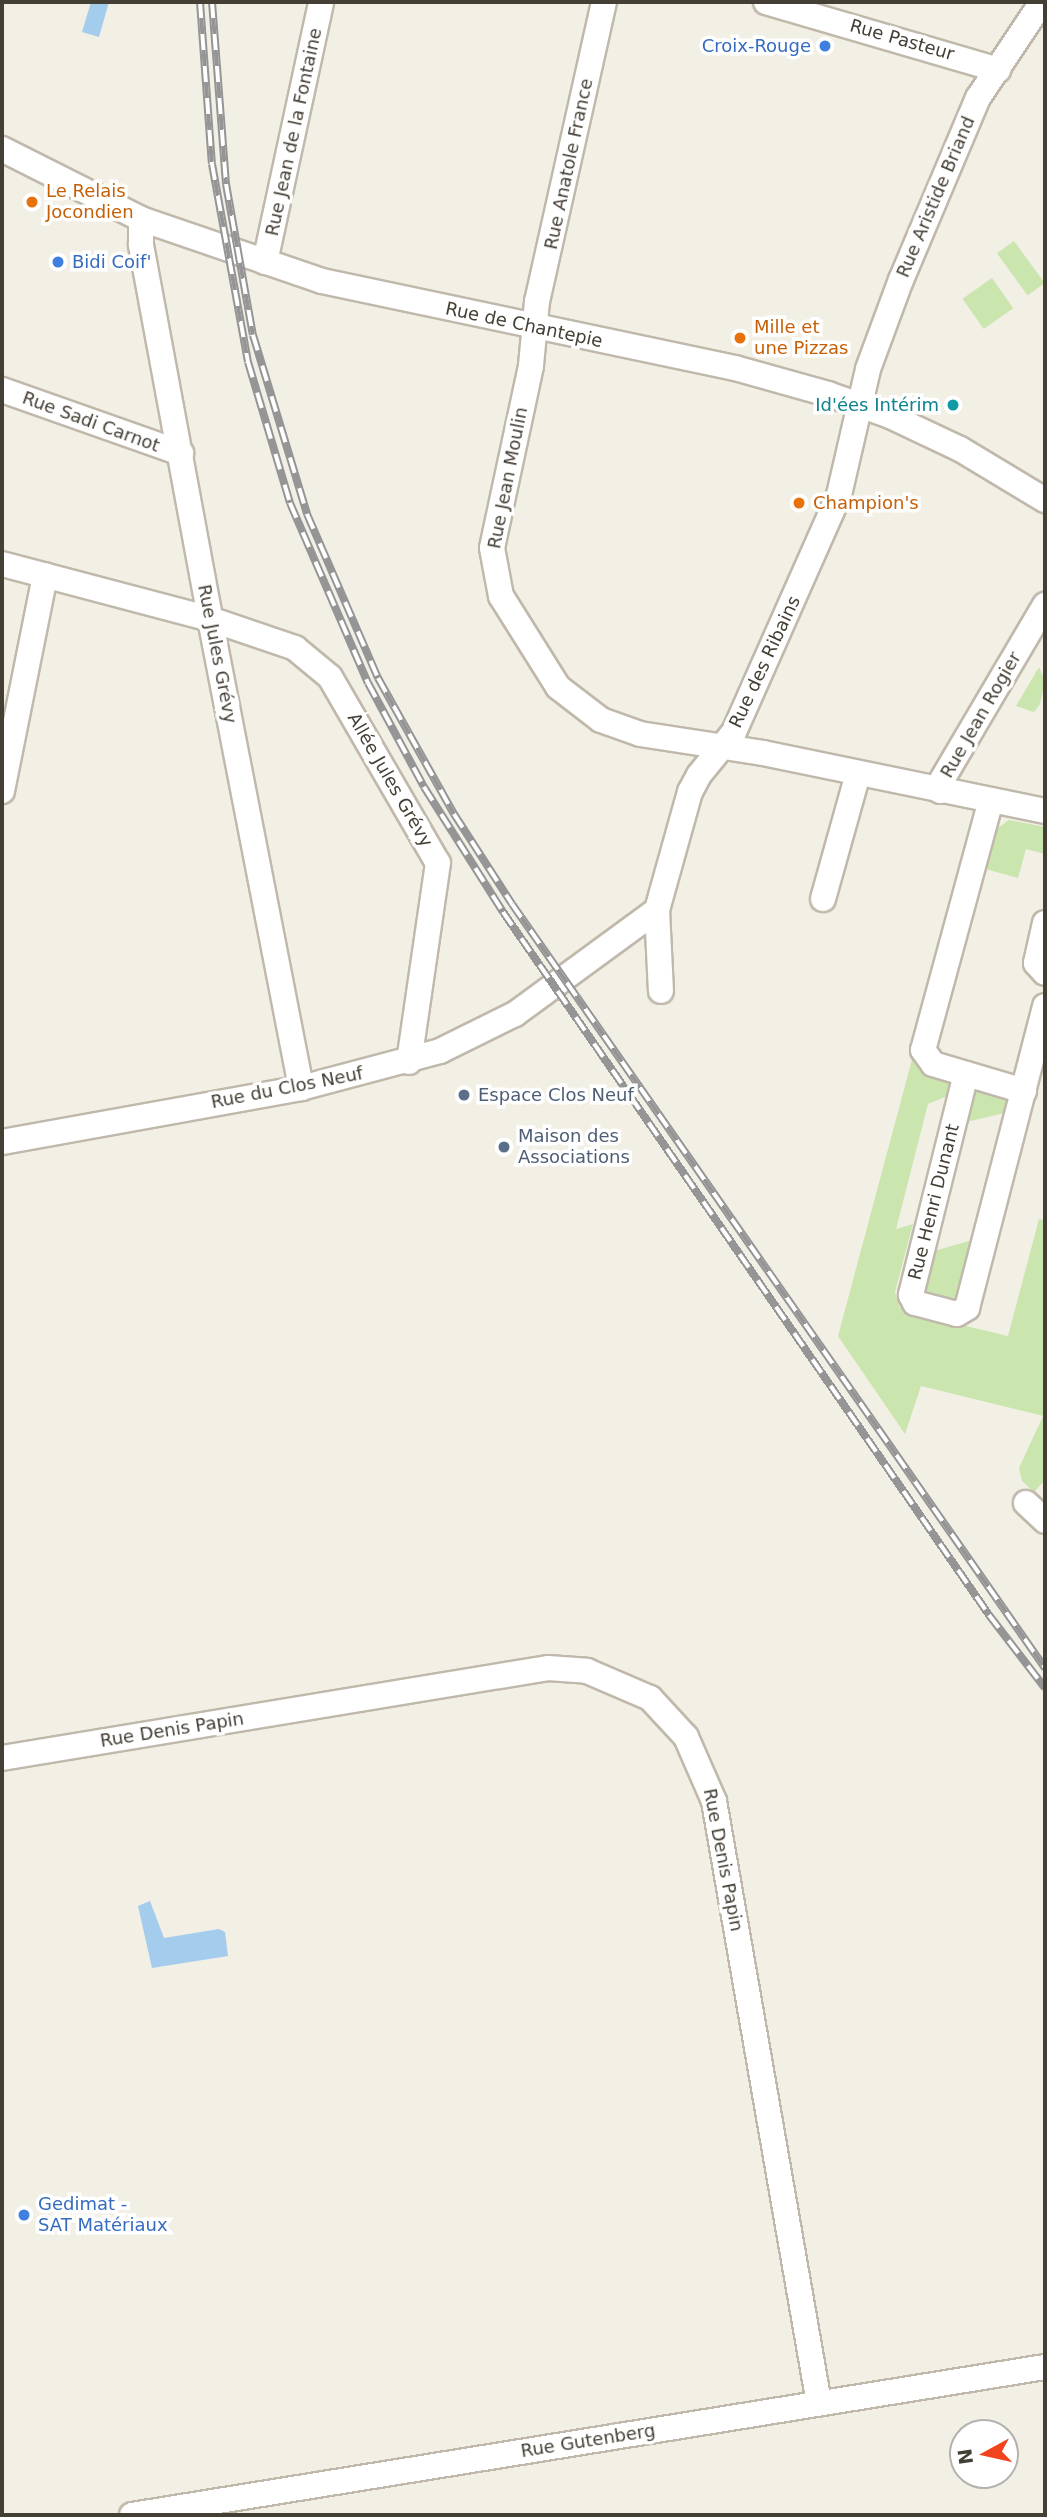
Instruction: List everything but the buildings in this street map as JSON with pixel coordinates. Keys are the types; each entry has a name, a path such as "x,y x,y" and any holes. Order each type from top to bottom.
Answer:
{"street":[{"name":"Rue Jean de la Fontaine","path":"265,262 321,2"},
{"name":"Rue Anatole France","path":"534,327 604,2"},
{"name":"Rue Pasteur","path":"766,2 998,70"},
{"name":"Rue Aristide Briand","path":"860,407 901,281 978,98 1042,2"},
{"name":"Rue de Chantepie","path":"4,159 141,219 356,290 735,368 860,407 960,449 1045,500"},
{"name":"Rue Jules Grévy","path":"141,219 141,245 301,1088"},
{"name":"Rue Jean Moulin","path":"534,327 531,366 492,548 501,596 558,687 586,713 640,734 1045,811"},
{"name":"Rue Sadi Carnot","path":"2,390 181,453"},
{"name":"Rue des Ribains","path":"661,991 657,910 690,792 734,732 757,683 839,495 860,407"},
{"name":"Allée Jules Grévy","path":"2,564 210,618 295,648 318,663 438,863 409,1062"},
{"path":"2,791 45,575"},
{"name":"Rue Jean Rogier","path":"940,791 943,778 1045,605"},
{"path":"823,899 858,774"},
{"path":"991,800 923,1050 933,1064 1024,1091"},
{"name":"Rue du Clos Neuf","path":"2,1142 301,1088 409,1062 481,1032 555,988 657,910"},
{"path":"1045,923 1036,963 1045,973"},
{"name":"Rue Henri Dunant","path":"966,1074 911,1295 915,1303 957,1314 967,1308 1045,1006"},
{"path":"1026,1503 1045,1521"},
{"name":"Rue Denis Papin","path":"2,1758 548,1668 587,1671 650,1698 687,1737 714,1801 819,2403"},
{"name":"Rue Gutenberg","path":"132,2515 1045,2367"}],"green space":[{"path":"1014,241 1045,283 1028,295 997,253"},
{"path":"992,278 1013,308 984,329 963,299"},
{"path":"1039,667 1045,681 1040,704 1034,712 1016,706"},
{"path":"1009,820 1045,827 1045,854 1026,849 1018,878 982,868 995,830"},
{"path":"914,1052 948,1079 951,1088 950,1095 928,1104 896,1229 913,1224 895,1292 899,1306 907,1312 1008,1336 1039,1219 1045,1220 1045,1480 1034,1492 1022,1481 1019,1468 1043,1416 921,1386 905,1434 838,1336"},
{"path":"977,1087 1008,1095 1009,1112 962,1123"},
{"path":"976,1239 958,1297 946,1299 924,1291 927,1253"}],"water":[{"path":"91,2 109,2 99,37 82,32"},
{"path":"150,1901 164,1938 219,1929 225,1932 228,1956 152,1968 138,1906"}],"railway":[{"path":"200,2 212,164 248,362 290,503 368,683 424,787 503,912 989,1615 1045,1688"},
{"path":"212,2 226,184 253,335 307,514 378,678 454,814 512,904 1045,1668"}],"place":[{"name":"Croix-Rouge","path":"825,46"},
{"name":"Le Relais Jocondien","path":"32,202"},
{"name":"Bidi Coif'","path":"58,262"},
{"name":"Mille et une Pizzas","path":"740,338"},
{"name":"Id'ées Intérim","path":"953,405"},
{"name":"Champion's","path":"799,503"},
{"name":"Espace Clos Neuf","path":"464,1095"},
{"name":"Maison des Associations","path":"504,1147"},
{"name":"Gedimat - SAT Matériaux","path":"24,2215"}]}
